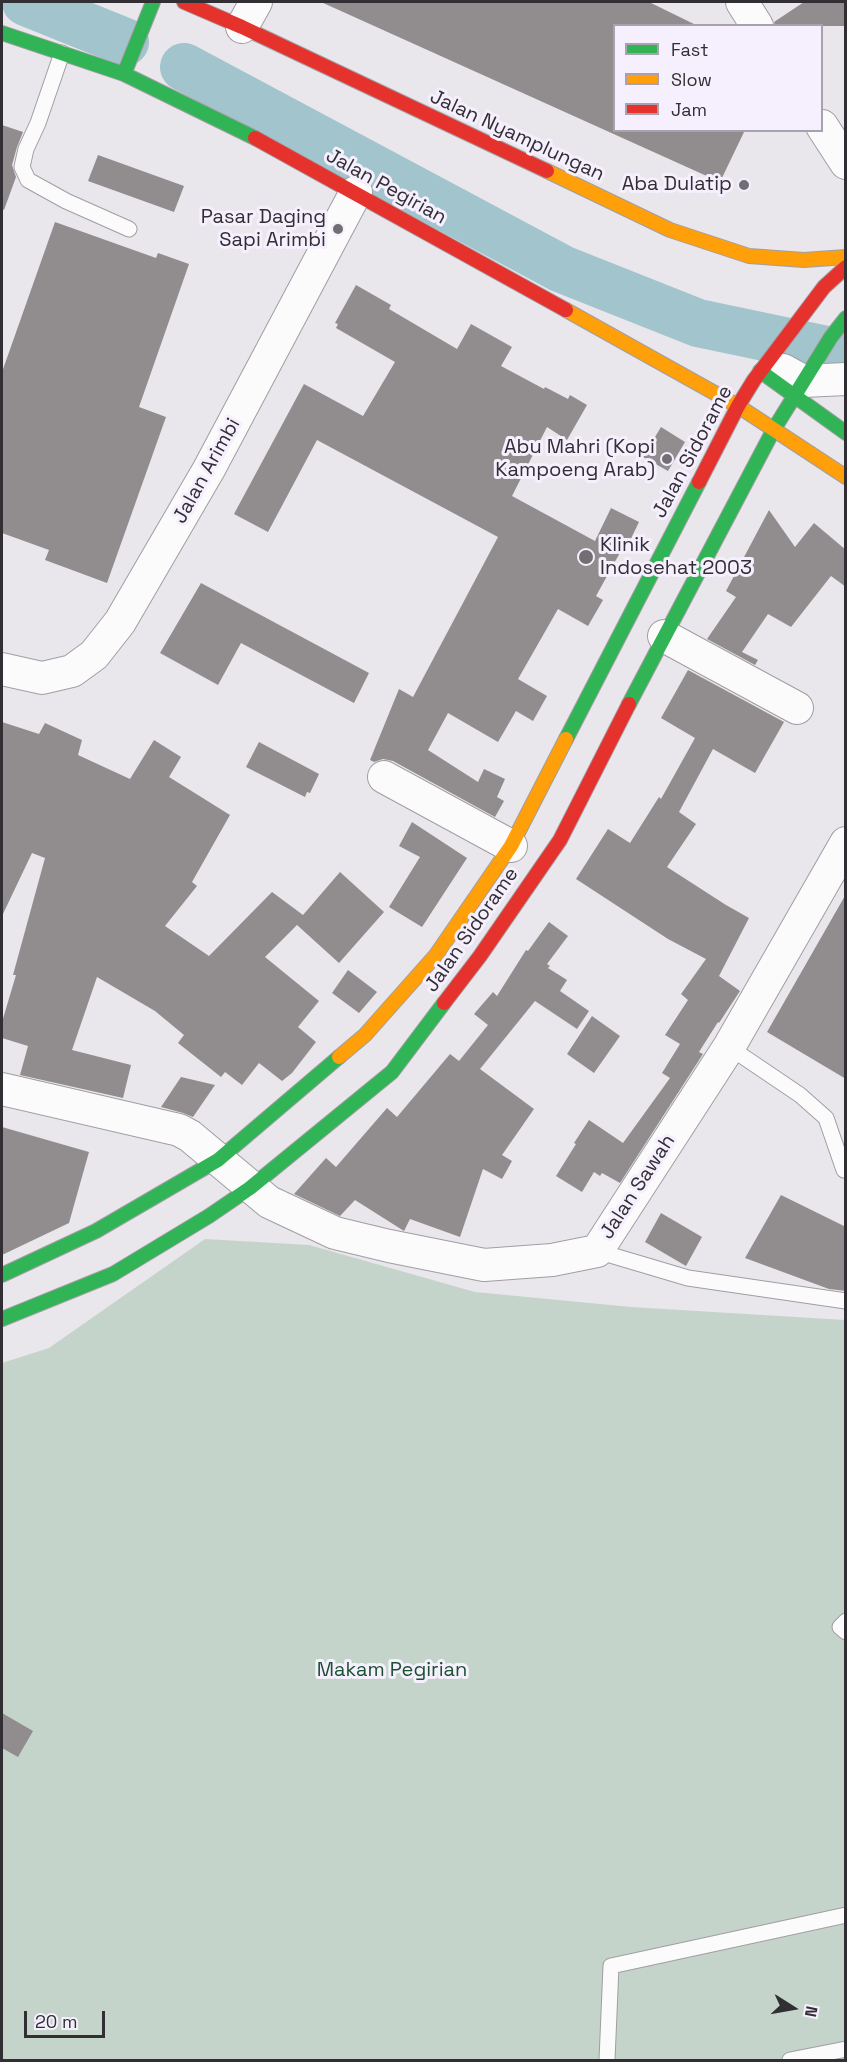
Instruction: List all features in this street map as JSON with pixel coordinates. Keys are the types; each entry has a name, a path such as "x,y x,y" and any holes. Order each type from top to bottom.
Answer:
{"main road":[{"path":"124,74 153,2"},
{"name":"Jalan Nyamplungan","path":"184,2 249,14 670,230 749,256 804,260 846,257"},
{"name":"Jalan Pegirian","path":"2,33 124,74 262,141 738,406 846,477"},
{"name":"Jalan Sidorame","path":"2,1275 96,1231 218,1160 365,1035 436,956 511,846 738,406 767,362 824,287 846,267"},
{"name":"Jalan Sidorame","path":"2,1318 113,1274 209,1216 250,1188 392,1072 473,965 560,840 664,636 774,429 831,337 846,318"},
{"path":"804,380 846,433"}],"street":[{"path":"742,2 756,24"},
{"path":"823,128 846,163"},
{"name":"Jalan Arimbi","path":"2,669 42,678 72,671 94,655 120,622 209,469 356,192"},
{"path":"767,362 804,380 846,380"},
{"path":"664,636 797,708"},
{"path":"384,777 511,846"},
{"name":"Jalan Sawah","path":"2,1089 179,1130 190,1136 269,1202 334,1233 484,1265 552,1260 597,1251 729,1047 844,849"}],"lane":[{"path":"62,53 38,123 26,149 22,167 28,180 66,201 129,228"},
{"path":"729,1047 800,1095 826,1118 844,1170"},
{"path":"597,1251 688,1278 846,1301"},
{"path":"846,1621 840,1627 846,1632"},
{"path":"607,2061 611,1966 846,1915"},
{"path":"790,2061 846,2049"}],"green space":[{"name":"Makam Pegirian","path":"205,1239 309,1245 475,1292 631,1307 845,1320 845,2060 2,2060 2,1363 49,1348"}],"building":[{"path":"321,2 649,2 694,24 613,24 613,132 744,132 720,182"},
{"path":"804,2 846,2 846,26 774,24 774,22"},
{"path":"2,125 23,132 12,165 16,177 4,210 2,209"},
{"path":"98,155 184,186 174,212 88,181"},
{"path":"55,222 156,258 158,253 189,264 139,407 166,417 107,583 45,560 49,550 2,533 2,372"},
{"path":"356,285 391,305 389,309 457,349 471,324 512,347 501,366 544,389 545,387 568,399 570,395 587,405 567,440 547,427 512,496 595,541 611,508 639,522 625,551 622,549 596,596 603,600 588,626 558,609 518,679 547,696 533,721 516,711 498,742 448,713 428,750 478,782 484,769 505,779 497,797 504,801 495,817 393,761 383,759 374,762 370,760 399,689 413,697 498,537 317,440 268,532 234,514 304,384 363,416 395,362 336,328 338,324 335,323"},
{"path":"661,427 685,442 668,471 643,457"},
{"path":"769,510 795,547 814,523 846,550 846,587 831,576 791,627 768,614 742,652 758,660 755,665 707,639 736,597 726,591"},
{"path":"201,583 369,673 354,703 241,643 218,685 160,653"},
{"path":"688,670 784,722 755,773 713,749 679,812 696,824 667,867 749,918 719,976 740,991 699,1052 703,1054 620,1183 602,1173 600,1176 594,1172 582,1192 556,1176 589,1120 623,1143 670,1078 662,1073 680,1044 665,1035 688,1000 681,994 706,959 668,939 576,879 608,829 630,843 659,797 661,799 695,738 661,718"},
{"path":"2,722 39,734 45,723 82,740 78,755 130,779 154,740 181,757 169,777 230,815 192,882 197,886 165,926 209,956 272,892 303,915 340,872 384,912 339,963 297,925 265,957 319,1001 298,1027 316,1042 292,1073 282,1081 259,1063 242,1085 225,1072 221,1077 178,1043 184,1035 155,1011 97,977 72,1050 131,1065 123,1098 20,1075 28,1046 2,1038 2,1022 45,858 32,853 2,916"},
{"path":"259,742 319,774 310,793 307,792 305,797 246,767"},
{"path":"412,822 467,858 422,927 389,907 420,857 399,846"},
{"path":"846,894 846,1079 767,1032"},
{"path":"549,922 568,936 547,964 550,966 548,968 567,980 560,991 589,1011 577,1029 535,1001 480,1069 534,1109 502,1155 512,1161 502,1179 483,1169 460,1237 410,1219 404,1231 355,1200 340,1216 294,1194 326,1158 336,1167 387,1108 397,1117 450,1054 459,1061 488,1025 474,1014 493,992 497,996 526,950 528,951"},
{"path":"348,970 377,992 359,1013 332,993"},
{"path":"592,1016 620,1036 594,1073 567,1054"},
{"path":"181,1077 215,1085 193,1117 161,1107"},
{"path":"2,1127 89,1152 69,1223 2,1255"},
{"path":"781,1195 846,1227 846,1291 829,1289 745,1258"},
{"path":"661,1213 702,1237 686,1266 645,1242"},
{"path":"2,1713 33,1731 18,1757 2,1748"}],"waterway":[{"path":"26,2 125,42"},
{"path":"184,67 562,269 698,323 846,354"}],"traffic: fast":[{"path":"124,74 153,2"},
{"path":"2,33 124,74 255,138"},
{"path":"629,704 774,429 831,337 846,318"},
{"path":"760,371 846,433"},
{"path":"566,739 699,482"},
{"path":"2,1319 113,1274 209,1216 250,1188 392,1072 444,1003"},
{"path":"2,1275 96,1231 218,1160 339,1057"}],"traffic: slow":[{"path":"547,171 670,230 749,256 804,260 846,257"},
{"path":"566,310 738,406 846,477"},
{"path":"339,1057 365,1035 436,955 511,846 566,739"}],"traffic: jam":[{"path":"184,2 242,27 547,171"},
{"path":"255,138 566,310"},
{"path":"699,482 754,380 824,287 846,267"},
{"path":"444,1003 480,956 560,840 629,704"}],"place":[{"name":"Aba Dulatip","path":"744,185"},
{"name":"Pasar Daging Sapi Arimbi","path":"338,229"},
{"name":"Abu Mahri (Kopi Kampoeng Arab)","path":"667,459"},
{"name":"Klinik Indosehat 2003","path":"586,557"}]}
